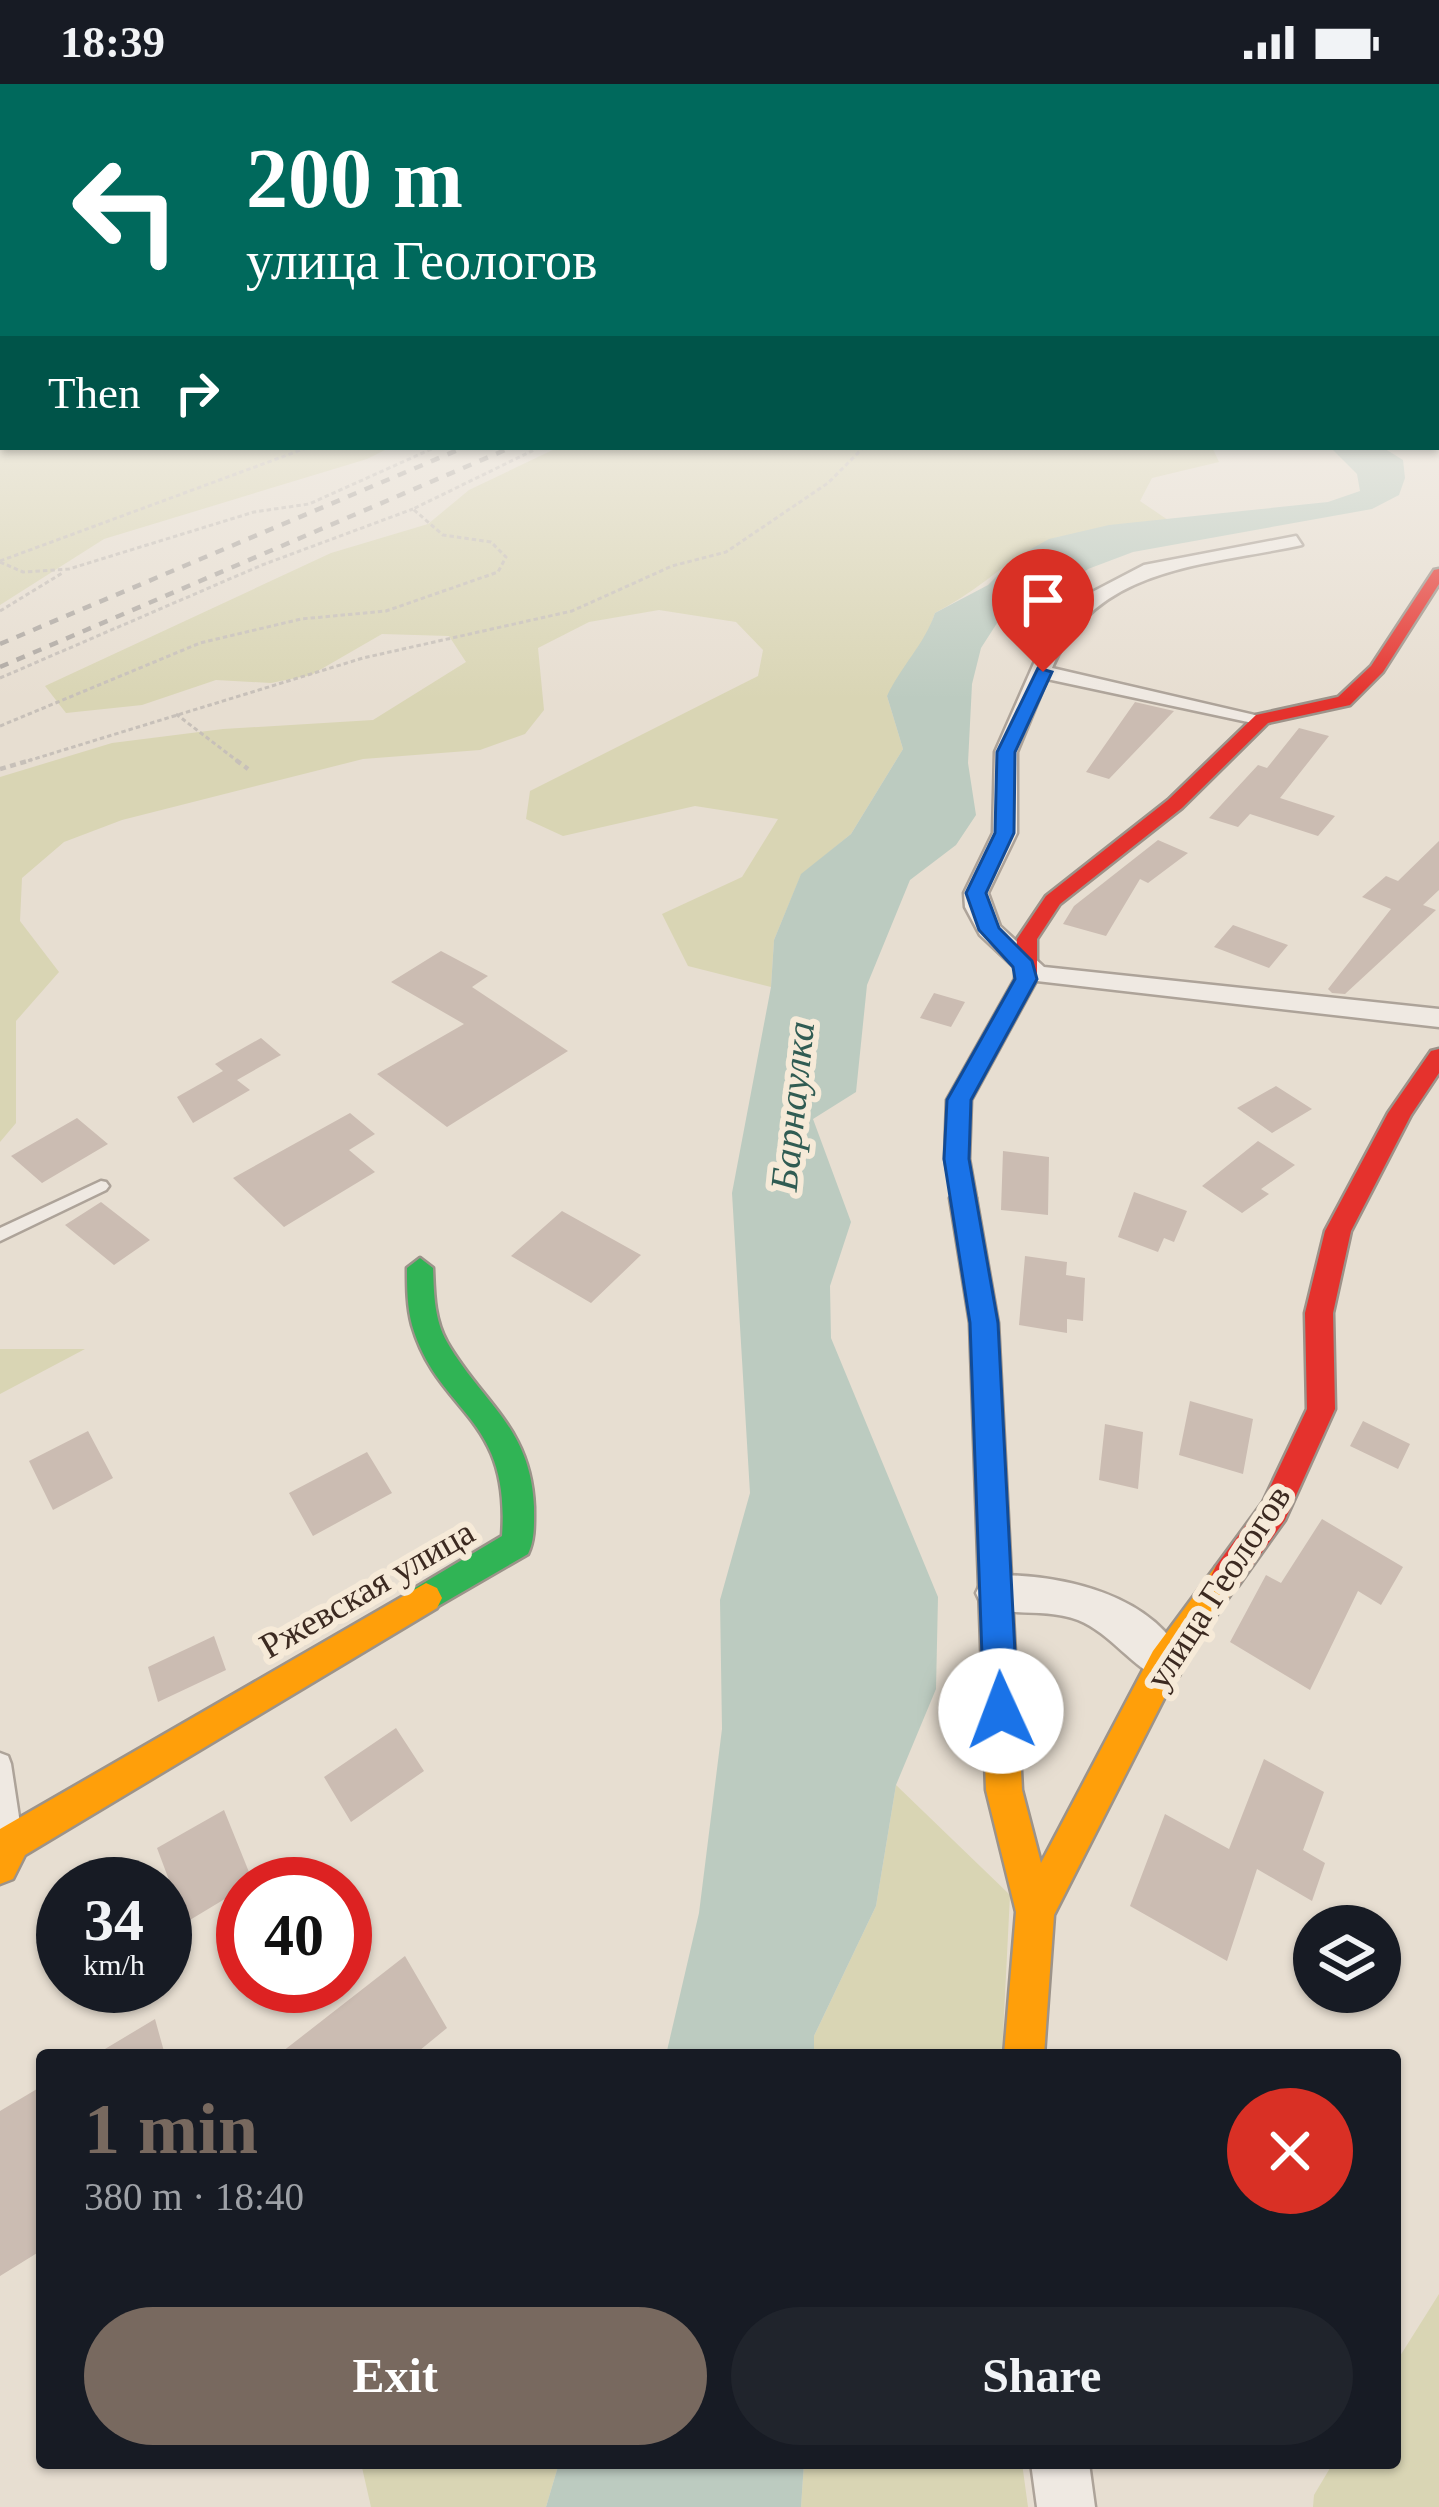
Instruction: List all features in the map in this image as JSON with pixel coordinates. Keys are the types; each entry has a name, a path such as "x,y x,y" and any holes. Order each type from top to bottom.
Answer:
{"street":[{"path":"1295,542 1198,557 1108,586 1082,604 1062,629 1006,752 1005,833 976,893 989,930 1024,965 1056,978 1285,997 1439,1018"},
{"path":"1043,672 1262,719 1344,701 1386,656 1439,573"},
{"name":"улица Геологов","path":"1024,2049 1035,1912 1004,1790 984,1323 957,1159 959,1100 1026,979 1027,939 1052,899 1175,804 1262,719"},
{"name":"улица Геологов","path":"1035,1912 1166,1662 1274,1511 1321,1408 1319,1313 1338,1231 1400,1113 1439,1056"},
{"name":"Ржевская улица","path":"6,1854 517,1544 521,1500 501,1437 426,1340 415,1305 420,1268"},
{"path":"996,1593 1048,1592 1096,1606 1131,1627 1166,1662"},
{"path":"1061,2469 1066,2507"}],"lane":[{"path":"0,1235 101,1186"},
{"path":"0,1764 6,1854"}],"path":[{"path":"0,562 239,473"},
{"path":"0,562 23,572 69,569 254,512 309,504 378,473"},
{"path":"0,678 262,565 412,509 486,473"},
{"path":"0,769 363,658 572,610 672,566 726,552 838,473"},
{"path":"0,726 200,643 301,619 386,611 498,572 506,556 491,542 443,535 412,509"},
{"path":"0,611 69,569"},
{"path":"176,714 248,769"}],"shaded area":[{"path":"0,473 321,473 104,539 0,605"},
{"path":"504,473 1173,473 1152,478 1140,501 1168,520 1109,527 1047,543 1013,560 935,613 925,641 887,696 903,749 851,834 801,875 774,940 771,987 688,966 662,914 742,877 778,819 695,806 563,836 526,819 530,791 758,676 763,650 736,622 659,610 589,622 538,648 544,710 525,734 480,750 363,759 122,820 64,842 22,878 20,921 59,972 16,1021 16,1123 0,1142 0,777 112,743 223,729 373,720 466,662 449,636 382,634 311,675 271,683 216,680 142,705 66,713 45,686 331,553 428,524 469,490"},
{"path":"0,1349 85,1349 0,1394"},
{"path":"896,1785 1010,1895 1002,2049 814,2049 814,2036 876,1906"},
{"path":"1439,2294 1439,2507 1313,2507 1314,2495 1329,2469 1401,2469 1401,2354"},
{"path":"362,2469 557,2469 546,2507 371,2507"},
{"path":"804,2469 1023,2469 1028,2507 801,2507"}],"water":[{"name":"Барнаулка","path":"1404,473 1405,478 1399,495 1372,509 1133,552 1088,569 1068,585 999,620 981,648 972,684 968,763 976,815 956,845 910,880 867,985 856,1092 813,1119 851,1222 830,1286 831,1338 938,1597 936,1689 896,1785 876,1906 814,2036 814,2049 667,2049 699,1913 722,1729 720,1600 750,1493 732,1193 771,987 774,940 801,874 851,834 903,749 887,696 935,613 988,585 1015,558 1049,539 1109,525 1328,502 1360,491 1357,474"},
{"path":"557,2469 804,2469 801,2507 546,2507"}],"building":[{"path":"1135,702 1174,711 1109,779 1086,772"},
{"path":"1299,728 1329,736 1280,798 1335,816 1318,836 1250,814 1238,827 1209,818 1258,765 1267,768"},
{"path":"1158,840 1188,853 1148,883 1140,879 1106,936 1063,924 1074,906"},
{"path":"1439,841 1439,890 1423,905 1436,910 1345,994 1332,993 1328,989 1391,909 1362,897 1386,876 1398,881"},
{"path":"1233,925 1288,945 1269,968 1214,947"},
{"path":"441,951 488,976 472,987 568,1051 447,1127 377,1074 464,1024 391,982"},
{"path":"934,993 965,1002 951,1027 920,1018"},
{"path":"261,1038 281,1055 237,1080 250,1090 193,1123 177,1097 223,1071 215,1064"},
{"path":"1276,1086 1312,1109 1272,1133 1237,1108"},
{"path":"350,1113 375,1134 349,1150 375,1172 284,1227 233,1178"},
{"path":"77,1118 108,1144 42,1183 11,1156"},
{"path":"1258,1141 1295,1165 1261,1189 1269,1194 1242,1213 1202,1186"},
{"path":"1003,1151 1049,1157 1048,1215 1001,1210"},
{"path":"1134,1192 1187,1211 1174,1242 1164,1238 1158,1252 1118,1237"},
{"path":"101,1202 150,1240 114,1265 65,1225"},
{"path":"562,1211 641,1255 591,1303 511,1256"},
{"path":"1025,1256 1067,1262 1066,1275 1085,1278 1083,1321 1067,1319 1067,1333 1019,1325"},
{"path":"1190,1401 1253,1419 1243,1474 1179,1455"},
{"path":"1363,1421 1410,1444 1398,1469 1350,1446"},
{"path":"1105,1424 1143,1432 1138,1489 1099,1480"},
{"path":"88,1431 113,1478 53,1510 29,1461"},
{"path":"367,1452 392,1493 313,1536 289,1493"},
{"path":"1322,1519 1403,1567 1381,1605 1358,1591 1310,1690 1230,1642 1266,1575 1281,1583"},
{"path":"214,1636 226,1670 158,1702 148,1667"},
{"path":"396,1728 424,1771 351,1822 324,1777"},
{"path":"1264,1759 1324,1792 1303,1850 1325,1863 1312,1901 1257,1869 1227,1961 1130,1906 1165,1814 1229,1849"},
{"path":"224,1810 243,1857 216,1857 216,1904 192,1919 192,1857 160,1857 157,1848"},
{"path":"405,1956 447,2028 421,2049 286,2049 332,2013 372,2013 372,1982"},
{"path":"155,2019 163,2049 105,2049"},
{"path":"36,2090 36,2254 0,2276 0,2111"}],"railway":[{"path":"0,644 403,473"},
{"path":"0,667 451,473"}],"traffic: fast":[{"path":"420,1268 426,1327 436,1349 494,1424 514,1473 519,1508 517,1544 426,1598"}],"traffic: slow":[{"path":"963,1198 984,1323 1004,1790 1035,1912"},
{"path":"1024,2049 1035,1912 1165,1662 1227,1576"},
{"path":"0,1866 12,1842 426,1598"}],"traffic: jam":[{"path":"963,1198 957,1159 959,1100 1026,979 1027,939 1053,900 1175,804 1262,719 1344,701 1377,669 1439,573"},
{"path":"1227,1576 1274,1511 1321,1409 1319,1313 1338,1231 1400,1113 1439,1056"}],"route":[{"path":"1001,1711 984,1323 957,1159 959,1100 1026,979 1024,965 989,930 977,907 976,893 1005,833 1006,752 1043,672"}]}
